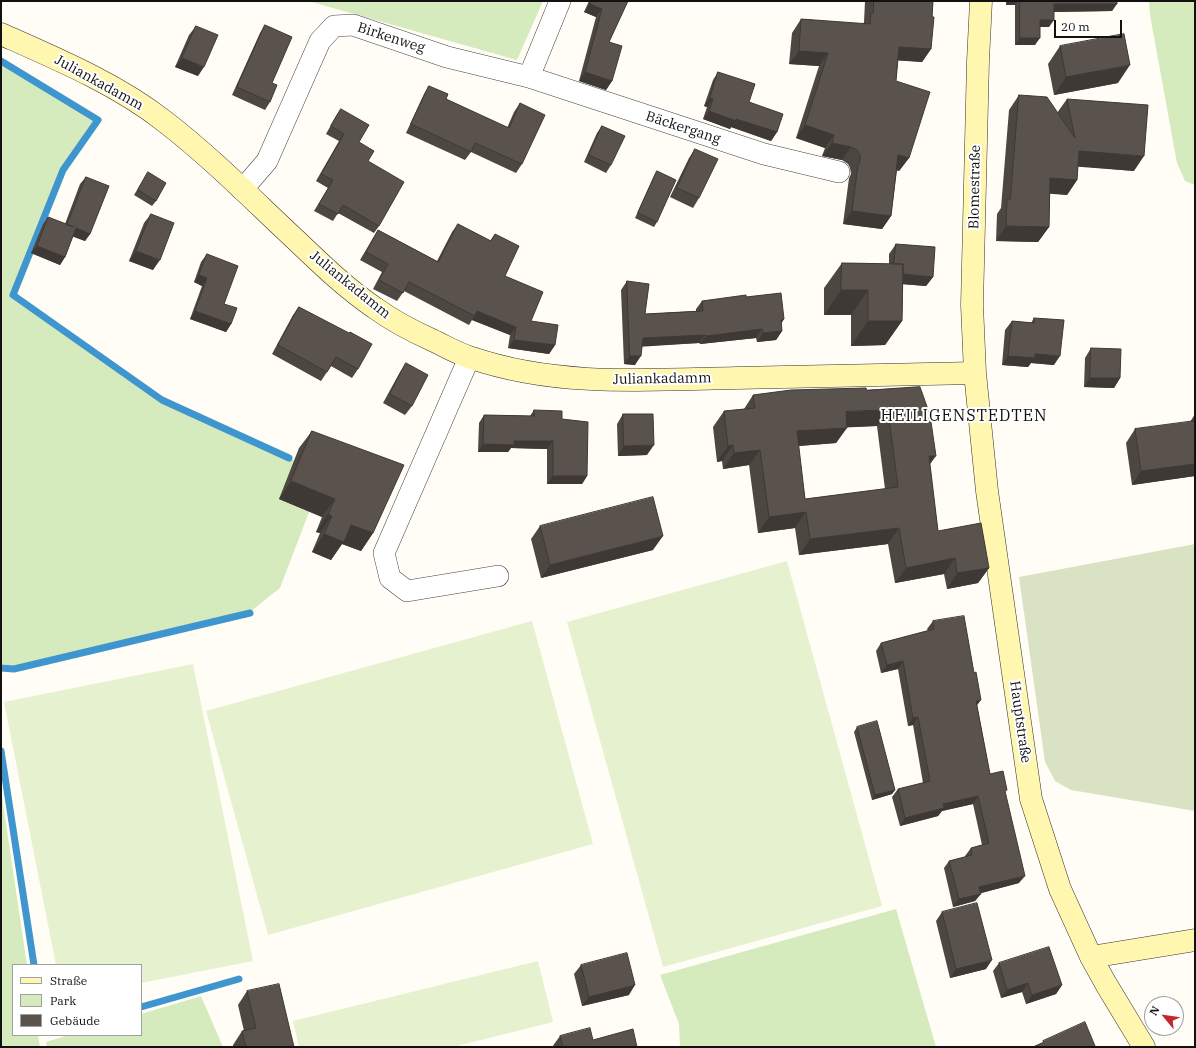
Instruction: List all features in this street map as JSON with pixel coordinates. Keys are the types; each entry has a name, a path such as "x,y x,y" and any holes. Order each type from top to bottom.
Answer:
{"street":[{"path":"528,77 560,1"},
{"name":"Blomestraße","path":"975,373 972,305 978,60 981,1"},
{"name":"Birkenweg","path":"242,190 267,161 320,41 334,26 353,25 447,57 528,77"},
{"name":"Juliankadamm","path":"1,34 58,59 144,106 164,120 204,154 330,273 375,309 410,330 469,358 528,373 557,377 604,380 975,373"},
{"name":"Bäckergang","path":"528,77 764,154 839,172"},
{"path":"469,358 384,553 390,578 407,591 498,576"},
{"name":"Hauptstraße","path":"975,373 987,491 1031,799 1060,889 1091,957 1144,1047"},
{"path":"1091,957 1195,940"}],"green space":[{"path":"308,1 543,1 517,60"},
{"path":"1149,1 1195,1 1195,185 1185,181 1177,163 1150,15"},
{"path":"1,63 95,120 61,169 11,296 160,401 324,473 280,588 251,611 14,666 1,664"},
{"path":"1195,544 1195,811 1071,790 1055,781 1045,762 1019,577"},
{"path":"787,561 882,906 663,967 567,622"},
{"path":"532,621 593,844 268,935 206,711"},
{"path":"193,664 253,961 142,983 142,964 56,964 4,702"},
{"path":"1,790 27,964 12,964 12,1036 38,1036 40,1047 1,1047"},
{"path":"896,909 936,1047 680,1047 679,1024 660,975"},
{"path":"538,961 553,1022 453,1047 299,1047 293,1021"},
{"path":"201,996 223,1047 47,1047 46,1042 66,1036 142,1036 142,1014"}],"building":[{"path":"591,1 628,1 609,42 622,46 612,81 585,72 602,9 590,4"},
{"path":"874,1 933,1 932,17 934,17 931,49 899,47 896,81 930,92 909,158 898,155 891,216 852,211 860,155 857,150 851,147 832,143 834,135 805,125 828,53 799,51 801,19 870,24"},
{"path":"1020,1 1117,1 1117,4 1054,4 1054,20 1040,20 1040,38 1020,38"},
{"path":"265,25 292,37 272,83 277,85 270,102 237,87"},
{"path":"196,26 218,35 204,67 182,58"},
{"path":"1124,34 1130,65 1066,77 1060,46"},
{"path":"718,72 755,84 749,102 783,114 777,132 736,119 736,121 709,111 713,99 710,98"},
{"path":"429,86 448,94 446,99 509,128 520,103 545,115 522,164 475,143 471,152 411,124"},
{"path":"1019,95 1047,97 1075,138 1067,99 1148,105 1144,156 1079,151 1077,180 1050,178 1049,227 1006,226 1007,199 1010,199"},
{"path":"341,109 369,125 359,142 374,151 368,161 404,182 379,226 343,205 338,214 319,204 333,180 321,174 344,134 331,126"},
{"path":"602,126 625,136 611,165 589,155"},
{"path":"695,149 718,159 699,198 677,188"},
{"path":"657,171 676,180 657,222 638,213"},
{"path":"148,172 166,183 156,201 138,190"},
{"path":"86,177 109,186 90,234 76,228 65,257 37,246 48,217 67,224"},
{"path":"151,214 174,223 160,260 136,251"},
{"path":"458,224 491,241 495,234 519,246 505,276 543,292 531,321 558,325 555,345 514,340 516,327 477,311 475,316 409,282 403,293 379,280 388,264 366,252 378,230 438,262"},
{"path":"896,244 935,247 933,277 903,274 903,264 894,264"},
{"path":"207,254 238,266 224,304 237,308 231,324 195,311 207,278 199,275"},
{"path":"842,263 903,264 902,321 868,321 868,290 841,290"},
{"path":"627,281 649,284 645,314 703,311 702,301 746,295 746,297 781,293 784,319 781,320 782,331 763,333 762,329 706,336 643,338 641,356 630,356"},
{"path":"299,307 372,344 358,369 336,357 327,372 278,345"},
{"path":"1034,318 1064,320 1060,356 1035,354 1035,358 1008,356 1012,321 1034,323"},
{"path":"1091,348 1121,349 1120,378 1090,378"},
{"path":"406,363 428,375 412,406 390,394"},
{"path":"920,387 930,415 936,456 929,456 938,531 981,523 989,568 957,573 955,558 906,568 899,528 810,539 806,512 769,517 760,450 734,453 733,445 728,446 724,411 755,408 753,395 791,390 866,388 867,390","holes":["888,410 898,487 805,499 797,431 847,428 846,412"]},
{"path":"534,410 562,411 562,419 588,422 587,476 553,476 553,441 514,441 514,445 483,444 484,415 534,416"},
{"path":"623,414 653,414 654,445 624,446"},
{"path":"1195,421 1195,464 1141,471 1135,429"},
{"path":"312,431 404,465 373,533 351,525 344,542 324,534 332,516 328,514 335,499 291,481"},
{"path":"653,497 663,536 550,565 540,526"},
{"path":"964,616 974,673 976,672 981,700 976,701 990,774 1003,771 1007,790 1005,791 1025,876 979,887 981,894 959,899 949,861 972,855 971,848 989,843 978,796 943,804 944,808 905,818 898,789 930,781 918,717 913,718 903,661 887,665 881,643 934,629 933,621"},
{"path":"877,721 895,790 875,795 857,727"},
{"path":"977,903 992,960 956,969 942,912"},
{"path":"1049,947 1062,985 1032,995 1028,983 1007,990 999,963"},
{"path":"627,953 635,985 589,997 581,965"},
{"path":"279,984 294,1047 246,1047 242,1031 256,1028 247,991"},
{"path":"1085,1022 1095,1046 1093,1047 1033,1047 1044,1042 1043,1041"},
{"path":"590,1028 593,1040 633,1029 637,1047 563,1047 560,1036"}],"waterway":[{"path":"1,61 98,120 63,170 13,295 162,400 289,458"},
{"path":"1,668 14,669 250,613"},
{"path":"1,751 34,964"},
{"path":"142,1007 239,979"}],"district":[{"name":"HEILIGENSTEDTEN","path":"964,416"}]}
